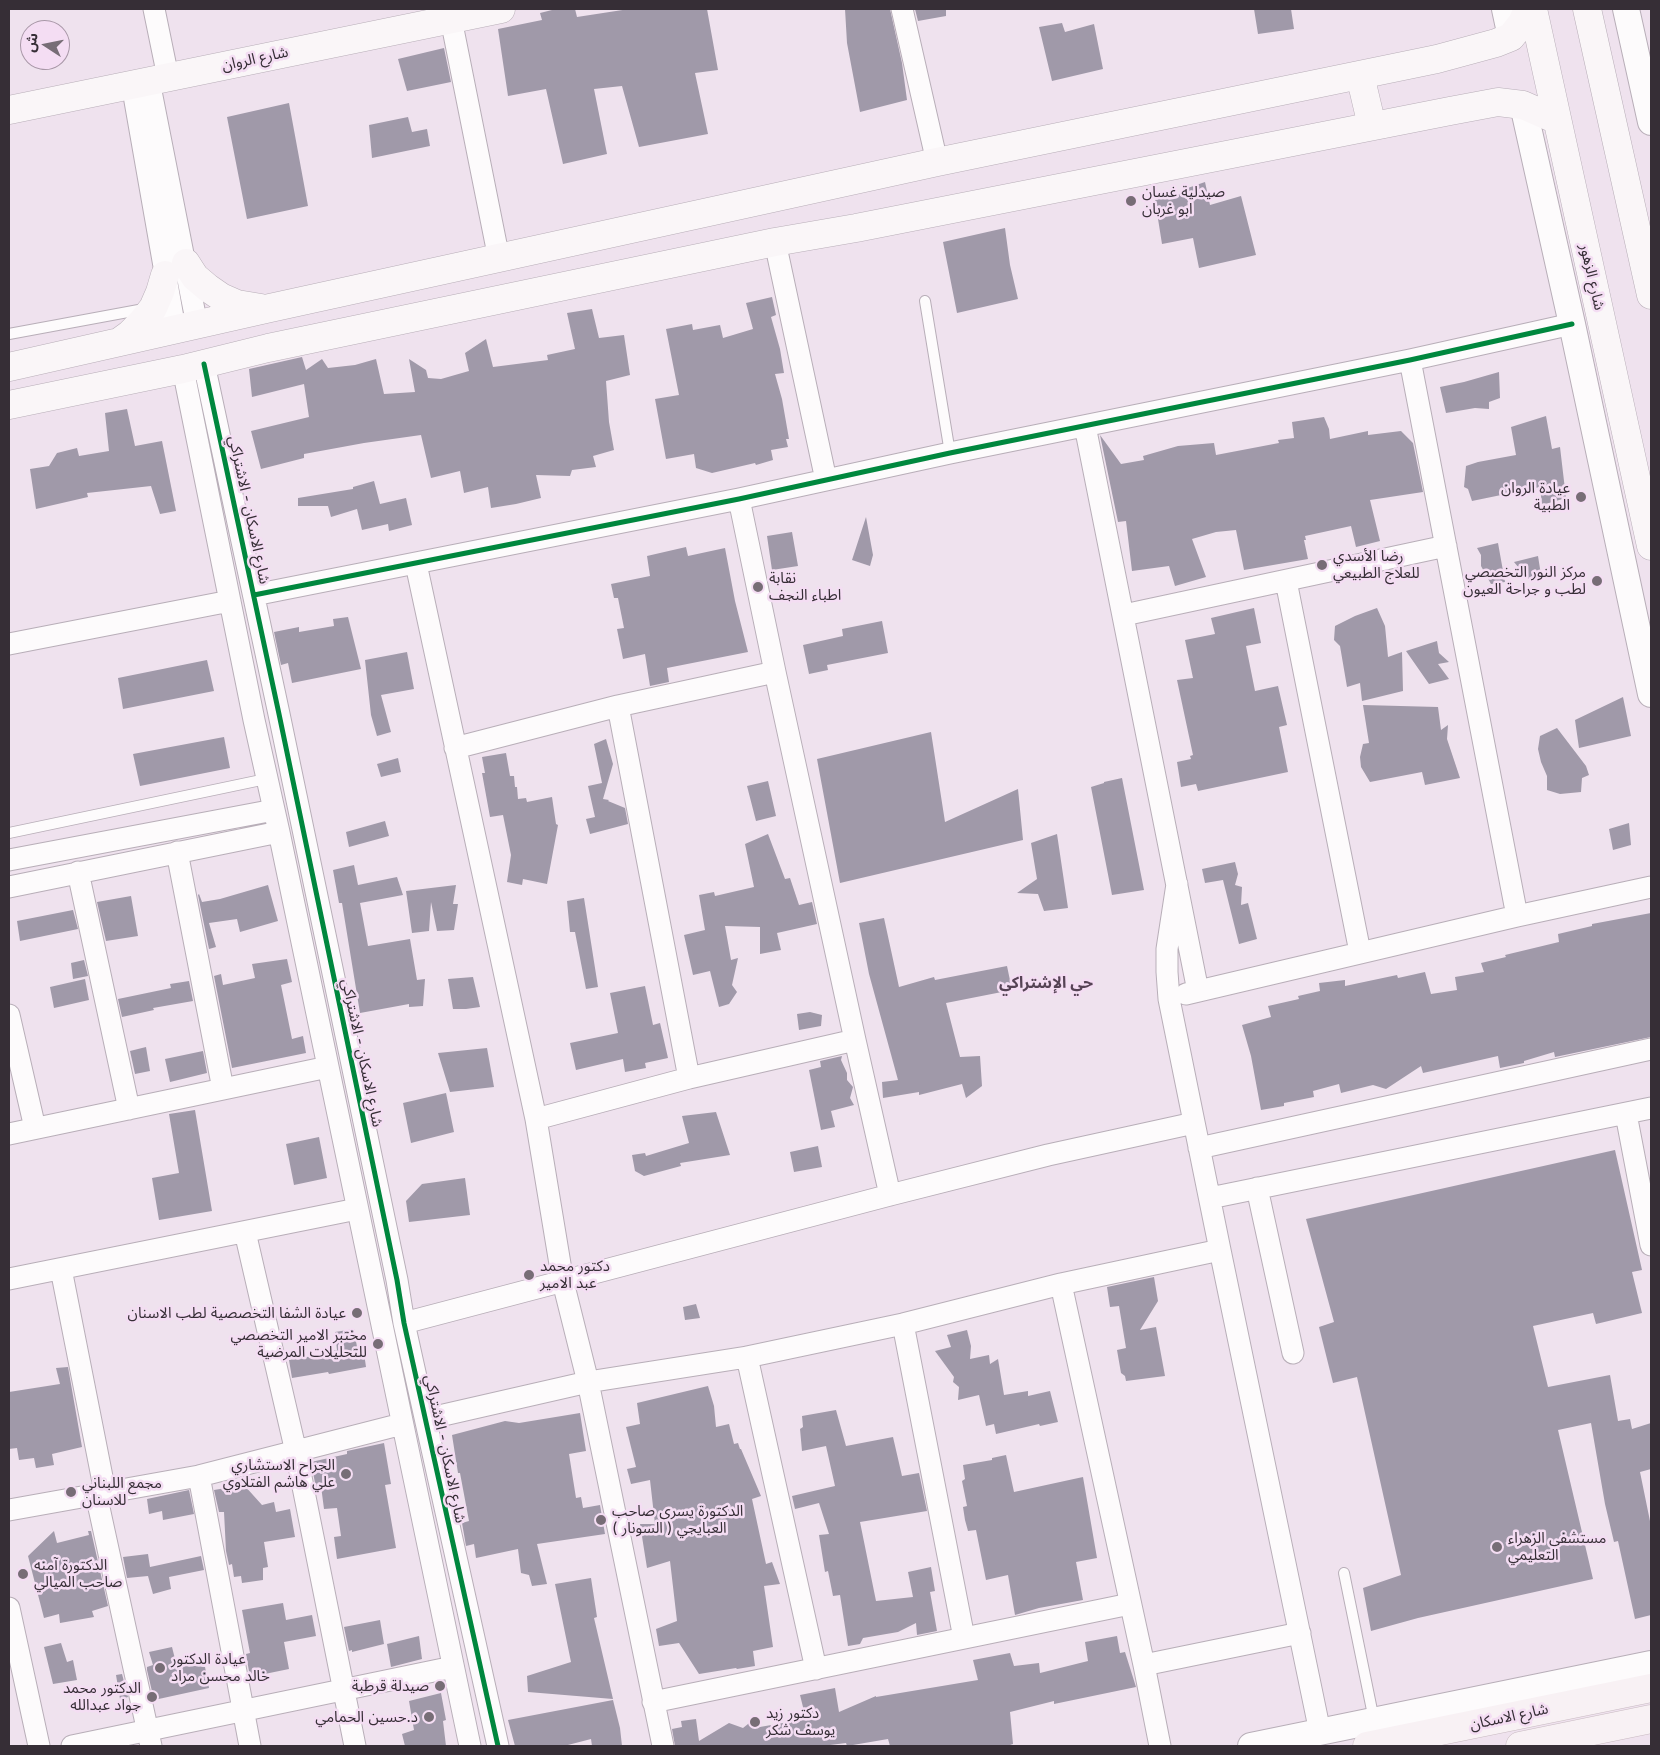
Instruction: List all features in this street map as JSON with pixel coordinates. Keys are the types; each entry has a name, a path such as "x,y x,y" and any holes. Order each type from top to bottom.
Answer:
{"main road":[{"name":"شارع الروان","path":"9,110 501,9"},
{"path":"9,367 368,286 499,259 937,162 1360,75 1472,50 1511,37 1522,23 1528,9"},
{"name":"شارع الزهور","path":"1533,9 1647,512 1651,546"},
{"path":"1587,9 1643,224 1651,295"},
{"path":"1360,75 1372,126"},
{"path":"9,405 194,367 268,348 775,242 876,224 1498,102 1523,105 1557,120"},
{"path":"115,344 130,334 142,322 153,308 160,292 175,269 202,282 221,297 237,304 270,308"},
{"path":"368,286 376,326"},
{"name":"شارع الاسكان","path":"1371,1734 1651,1688"},
{"name":"شارع الاسكان","path":"1520,1746 1547,1744 1651,1720"}],"street":[{"path":"154,9 149,81 175,269 186,327"},
{"path":"902,9 937,162"},
{"path":"1505,9 1511,37"},
{"path":"1626,9 1651,122"},
{"path":"452,19 499,259"},
{"path":"1523,105 1651,694"},
{"path":"775,242 826,480"},
{"path":"254,595 739,499 950,453 1410,360 1572,324"},
{"path":"1410,360 1517,916"},
{"path":"194,367 230,601 470,1746"},
{"name":"شارع الاسكان - الاشتراكي","path":"194,367 254,595 397,1280 404,1323 498,1746"},
{"path":"1085,426 1198,991"},
{"path":"739,499 890,1195"},
{"path":"1124,615 1446,546"},
{"path":"416,564 536,1119 563,1282 588,1382 662,1746"},
{"path":"1286,581 1360,952"},
{"path":"9,644 230,601"},
{"path":"455,748 618,706 775,672"},
{"path":"618,706 689,1078"},
{"path":"254,720 279,714"},
{"path":"9,860 274,810"},
{"path":"9,887 279,832"},
{"path":"178,852 223,1089"},
{"path":"78,872 129,1109"},
{"path":"1177,884 1167,949 1166,972 1169,999 1320,1732"},
{"path":"1169,999 1360,952 1651,887"},
{"path":"9,1015 35,1128"},
{"path":"536,1119 689,1078 855,1040"},
{"path":"1199,1148 1651,1049"},
{"path":"9,1134 328,1067"},
{"path":"1210,1198 1651,1108"},
{"path":"1626,1114 1651,1245"},
{"path":"404,1323 890,1195 1048,1156 1194,1123"},
{"path":"1257,1188 1293,1353"},
{"path":"9,1280 357,1209"},
{"path":"245,1232 296,1452 355,1746"},
{"path":"426,1419 588,1382 747,1357 903,1324 1061,1284 1220,1250"},
{"path":"61,1269 101,1493 149,1738"},
{"path":"373,1286 376,1276 381,1271 388,1271 397,1280"},
{"path":"1061,1284 1160,1746"},
{"path":"903,1324 964,1638"},
{"path":"747,1357 816,1669"},
{"path":"9,1510 199,1476 402,1424"},
{"path":"199,1476 250,1746"},
{"path":"654,1702 1130,1604"},
{"path":"9,1608 39,1746"},
{"path":"1144,1665 1300,1633"},
{"path":"1251,1746 1320,1732 1371,1734 1651,1664"},
{"path":"72,1746 149,1738 243,1711 453,1667"}],"lane":[{"path":"926,301 950,453"},
{"path":"9,334 153,308"},
{"path":"9,833 266,779"},
{"path":"1344,1573 1371,1734"}],"building":[{"path":"556,9 575,9 577,17 629,9 707,9 718,70 695,73 708,134 639,147 622,86 594,89 607,154 563,164 546,89 508,96 498,29 542,20 540,13"},
{"path":"845,9 890,9 902,63 907,100 860,112 847,43"},
{"path":"915,9 946,9 946,16 918,21"},
{"path":"1254,9 1291,9 1294,29 1258,34"},
{"path":"1062,23 1065,32 1094,24 1103,69 1052,81 1039,27"},
{"path":"444,48 451,82 407,91 398,59"},
{"path":"289,103 308,206 247,219 227,117"},
{"path":"408,117 412,132 427,129 430,146 372,158 369,125"},
{"path":"1205,182 1210,205 1241,196 1256,255 1199,268 1193,238 1162,244 1155,200 1183,193 1182,190"},
{"path":"1005,228 1010,265 1018,299 957,313 943,242"},
{"path":"772,297 776,315 771,317 780,349 784,373 775,374 782,399 789,439 786,439 788,447 771,450 773,460 712,473 696,468 694,454 666,459 655,399 679,395 666,329 692,324 693,330 720,325 723,338 753,329 746,303"},
{"path":"592,309 599,338 624,335 630,375 606,381 609,422 614,450 593,456 596,467 572,470 570,476 536,475 541,498 491,508 488,487 464,493 460,471 431,478 421,435 304,454 304,458 261,469 251,431 309,417 304,384 252,397 249,369 302,357 306,370 322,359 328,368 355,365 376,359 384,394 415,392 409,359 426,370 428,378 441,379 469,371 465,353 486,339 493,367 548,360 547,355 575,349 567,313"},
{"path":"1499,372 1500,398 1489,402 1489,409 1475,408 1446,413 1440,387"},
{"path":"127,409 135,446 162,441 176,511 160,514 151,486 87,493 88,497 36,509 30,469 49,466 57,453 77,448 79,456 109,451 105,413"},
{"path":"1546,416 1552,449 1560,447 1566,498 1542,505 1540,487 1472,501 1468,489 1464,487 1466,466 1516,455 1511,427"},
{"path":"1324,417 1329,429 1330,439 1368,431 1368,435 1401,431 1413,443 1423,492 1370,500 1380,541 1356,547 1351,526 1305,536 1306,540 1304,540 1308,559 1244,570 1236,530 1216,532 1192,539 1206,577 1175,586 1169,566 1132,571 1126,521 1118,522 1100,435 1121,464 1144,460 1143,456 1178,446 1214,443 1216,455 1279,443 1278,440 1294,438 1292,422"},
{"path":"374,481 380,504 406,498 412,525 389,531 388,524 362,530 357,509 331,517 328,506 298,506 298,498 353,489 353,487"},
{"path":"866,517 873,555 870,566 852,560"},
{"path":"792,532 798,566 772,570 767,536"},
{"path":"1498,543 1505,582 1491,584 1481,566 1481,555 1477,548"},
{"path":"686,547 688,556 725,548 735,601 748,652 667,668 669,682 650,686 645,654 623,659 617,629 624,628 618,598 614,598 611,584 650,576 647,556"},
{"path":"1538,556 1541,575 1528,579 1514,562"},
{"path":"1254,608 1261,643 1246,646 1255,691 1278,686 1287,725 1279,727 1288,772 1198,791 1196,784 1181,787 1177,762 1191,759 1190,756 1193,755 1177,680 1193,678 1185,640 1215,634 1211,618"},
{"path":"1377,608 1385,626 1388,657 1402,652 1403,691 1362,701 1360,683 1347,687 1340,646 1334,640 1335,626"},
{"path":"348,617 361,669 292,683 288,663 281,665 274,632 299,627 299,632 334,626 333,619"},
{"path":"882,621 888,653 827,665 828,670 809,674 803,645 843,636 842,629"},
{"path":"1437,641 1439,653 1449,662 1438,664 1449,679 1429,684 1406,651"},
{"path":"407,652 414,689 381,695 391,732 377,736 371,715 365,660"},
{"path":"207,660 214,691 123,709 118,678"},
{"path":"1623,697 1631,736 1579,748 1575,720"},
{"path":"1363,705 1438,707 1441,730 1448,725 1447,739 1460,778 1425,785 1422,772 1370,782 1361,767 1360,757 1363,744 1369,743"},
{"path":"1557,728 1586,766 1589,775 1582,778 1581,792 1560,794 1547,790 1547,776 1538,749 1540,736"},
{"path":"931,732 945,822 1018,789 1023,840 840,883 817,759"},
{"path":"224,737 230,768 140,786 133,754"},
{"path":"606,739 613,764 603,799 625,808 628,824 590,834 586,819 595,817 588,786 602,783 594,744"},
{"path":"506,753 510,776 514,776 515,787 517,787 518,799 526,798 527,802 552,797 556,824 558,825 547,884 523,879 522,885 507,882 511,855 503,815 490,817 482,773 485,773 482,757"},
{"path":"398,758 401,772 381,777 377,764"},
{"path":"1122,778 1144,890 1112,895 1091,787"},
{"path":"768,781 776,816 756,821 747,786"},
{"path":"385,821 389,836 349,847 346,832"},
{"path":"1629,823 1631,845 1613,850 1609,829"},
{"path":"768,834 785,879 790,878 799,905 812,902 817,924 777,933 781,950 760,954 760,927 725,926 731,960 738,958 732,985 737,992 729,1004 719,1007 710,971 693,975 684,935 705,930 699,895 714,892 715,896 754,887 745,844"},
{"path":"1057,834 1068,908 1044,911 1038,894 1017,893 1037,879 1031,843"},
{"path":"1235,862 1238,874 1235,885 1242,887 1241,905 1248,903 1257,939 1239,944 1223,880 1205,883 1202,869"},
{"path":"354,865 358,885 397,877 403,895 360,903 368,946 410,939 417,980 425,979 423,1006 409,1007 409,1004 360,1013 342,903 339,903 333,870"},
{"path":"268,885 278,921 240,932 237,919 209,923 216,947 209,949 198,895 202,902 220,899"},
{"path":"456,885 453,904 458,904 454,930 437,931 431,902 429,931 412,933 406,891"},
{"path":"131,896 138,936 106,941 97,902"},
{"path":"584,898 598,987 586,989 575,932 570,932 567,901"},
{"path":"73,910 78,929 20,941 17,921"},
{"path":"1651,913 1651,1037 1555,1057 1554,1052 1524,1061 1524,1063 1500,1068 1498,1056 1423,1073 1421,1066 1386,1089 1373,1085 1341,1093 1339,1084 1313,1091 1314,1097 1284,1103 1284,1106 1261,1110 1251,1056 1242,1025 1271,1017 1268,1006 1299,999 1298,996 1320,991 1319,983 1345,980 1345,986 1397,975 1398,978 1425,972 1431,994 1457,990 1455,977 1484,972 1481,963 1559,942 1558,934 1592,926 1592,924"},
{"path":"884,918 899,987 934,977 935,980 1007,966 1012,990 946,1003 960,1057 980,1056 982,1086 966,1098 962,1084 919,1095 919,1092 883,1098 882,1082 898,1080 869,974 859,923"},
{"path":"287,959 292,982 281,985 292,1039 303,1036 306,1053 232,1068 214,976 221,974 223,985 255,978 252,964"},
{"path":"84,960 88,976 73,979 71,963"},
{"path":"473,977 480,1007 453,1009 448,979"},
{"path":"85,979 89,1000 54,1008 50,987"},
{"path":"189,981 193,1001 153,1008 154,1010 122,1017 118,999 171,988 170,984"},
{"path":"645,986 653,1025 660,1023 668,1058 645,1063 646,1068 625,1072 623,1059 576,1070 570,1043 618,1033 610,993"},
{"path":"810,1012 822,1015 821,1026 799,1030 797,1014"},
{"path":"146,1047 150,1071 135,1074 130,1051"},
{"path":"487,1048 494,1087 450,1092 438,1053"},
{"path":"203,1051 207,1073 170,1082 165,1059"},
{"path":"842,1056 841,1060 847,1073 847,1080 853,1087 850,1098 854,1105 831,1111 835,1127 821,1130 809,1070 821,1067 820,1061"},
{"path":"446,1093 454,1132 411,1143 403,1103"},
{"path":"195,1110 212,1211 159,1220 152,1178 179,1173 169,1114"},
{"path":"716,1112 730,1155 680,1163 681,1166 644,1176 635,1171 632,1155 645,1153 646,1156 689,1143 682,1116"},
{"path":"319,1137 327,1178 294,1185 286,1144"},
{"path":"818,1146 822,1167 794,1172 790,1152"},
{"path":"1615,1150 1642,1270 1632,1272 1642,1313 1596,1324 1593,1313 1533,1326 1548,1387 1610,1375 1618,1421 1630,1419 1632,1429 1651,1423 1651,1469 1640,1472 1651,1526 1651,1615 1635,1619 1618,1541 1614,1542 1605,1504 1591,1423 1558,1430 1593,1579 1418,1618 1371,1631 1363,1588 1401,1575 1357,1377 1333,1383 1319,1327 1334,1322 1306,1219"},
{"path":"465,1178 470,1215 409,1222 406,1201 422,1184"},
{"path":"1154,1277 1158,1301 1140,1330 1156,1327 1165,1376 1126,1381 1125,1376 1121,1373 1117,1350 1126,1348 1119,1306 1110,1307 1107,1287"},
{"path":"696,1304 700,1318 685,1320 683,1307"},
{"path":"354,1329 357,1347 363,1346 366,1367 292,1378 289,1360 337,1350 335,1332"},
{"path":"967,1330 971,1346 970,1359 989,1355 990,1364 998,1359 1004,1395 1028,1391 1028,1396 1050,1391 1058,1422 1040,1426 1039,1424 996,1434 994,1424 986,1426 979,1395 958,1400 959,1387 953,1382 954,1377 935,1351 951,1347 947,1335"},
{"path":"68,1367 82,1447 52,1454 54,1465 36,1468 34,1458 19,1460 17,1448 9,1449 9,1392 60,1384 56,1368"},
{"path":"708,1386 714,1406 716,1427 729,1424 734,1444 738,1443 761,1496 752,1499 766,1564 772,1562 780,1584 764,1586 773,1647 753,1651 755,1666 699,1674 679,1643 659,1646 656,1629 677,1621 670,1561 647,1568 640,1524 655,1524 650,1480 631,1484 627,1469 636,1467 626,1427 640,1424 637,1403"},
{"path":"836,1410 846,1446 893,1437 902,1476 919,1473 927,1511 860,1522 876,1601 913,1597 908,1572 931,1567 935,1591 930,1592 937,1631 917,1635 916,1623 898,1632 863,1638 860,1644 848,1646 840,1595 833,1596 828,1571 825,1572 819,1535 829,1534 819,1503 795,1509 792,1496 835,1486 826,1446 802,1451 800,1429 803,1427 802,1416"},
{"path":"580,1413 586,1451 569,1454 576,1498 581,1497 583,1508 600,1505 605,1534 537,1544 547,1584 532,1586 529,1575 521,1573 518,1549 476,1558 474,1544 466,1546 462,1523 469,1521 452,1435 505,1421 519,1423"},
{"path":"384,1443 391,1484 385,1485 396,1548 337,1559 334,1537 341,1536 337,1508 324,1509 321,1486 316,1488 311,1462 347,1454 347,1451"},
{"path":"1006,1455 1014,1492 1083,1477 1097,1558 1076,1562 1083,1600 1039,1608 1015,1615 1008,1575 986,1580 976,1530 968,1531 965,1520 963,1507 967,1506 962,1481 965,1479 963,1465 992,1460 992,1458"},
{"path":"244,1485 262,1505 274,1502 276,1512 290,1509 295,1537 264,1542 268,1567 263,1568 263,1580 242,1583 241,1576 234,1577 232,1564 229,1565 226,1551 224,1512 219,1512 214,1490"},
{"path":"189,1490 194,1514 163,1520 162,1511 149,1514 147,1499"},
{"path":"54,1531 57,1543 89,1535 88,1531 91,1531 108,1606 92,1611 94,1617 60,1623 59,1614 44,1618 28,1556"},
{"path":"148,1554 150,1567 201,1556 204,1570 169,1577 171,1589 153,1594 148,1576 127,1578 123,1557"},
{"path":"591,1578 597,1617 594,1618 613,1699 528,1692 527,1676 571,1662 555,1584"},
{"path":"283,1603 286,1620 312,1615 316,1636 284,1642 289,1669 250,1677 246,1654 250,1653 242,1610"},
{"path":"380,1620 384,1644 352,1652 352,1650 349,1651 344,1627"},
{"path":"419,1636 422,1659 391,1667 387,1644"},
{"path":"1117,1636 1120,1653 1125,1652 1136,1687 1054,1704 1054,1701 1010,1712 1013,1744 1011,1746 890,1746 888,1739 847,1746 846,1743 822,1746 675,1746 672,1729 682,1727 681,1721 696,1719 699,1741 729,1723 743,1728 753,1720 754,1728 806,1719 800,1695 835,1688 839,1712 876,1696 978,1680 973,1660 1010,1653 1014,1666 1039,1663 1040,1673 1088,1661 1085,1642"},
{"path":"61,1643 67,1662 73,1660 77,1680 53,1684 44,1647"},
{"path":"172,1647 176,1663 186,1661 187,1665 205,1667 209,1688 154,1700 147,1670 147,1667 153,1665 149,1652"},
{"path":"122,1674 128,1697 120,1699 116,1675"},
{"path":"441,1693 446,1720 443,1721 446,1746 405,1746 402,1734 414,1730 409,1701"},
{"path":"613,1700 622,1746 592,1746 591,1739 564,1746 515,1746 508,1720"}],"cycle path":[{"path":"254,595 739,499 950,453 1410,360 1572,324"},
{"path":"204,364 279,714 397,1280 404,1323 498,1746"}],"place":[{"name":"صيدلية غسان ابو غربان","path":"1131,201"},
{"name":"عيادة الروان الطبية","path":"1581,497"},
{"name":"رضا الأسدي للعلاج الطبيعي","path":"1322,565"},
{"name":"مركز النور التخصصي لطب و جراحة العيون","path":"1597,581"},
{"name":"نقابة اطباء النجف","path":"758,587"},
{"name":"دكتور محمد عبد الامير","path":"529,1275"},
{"name":"عيادة الشفا التخصصية لطب الاسنان","path":"357,1313"},
{"name":"مختبر الامير التخصصي للتحليلات المرضية","path":"378,1344"},
{"name":"الجراح الاستشاري علي هاشم الفتلاوي","path":"346,1474"},
{"name":"مجمع اللبناني للاسنان","path":"71,1492"},
{"name":"الدكتورة يسرى صاحب العبايجي ( السونار )","path":"601,1520"},
{"name":"مستشفى الزهراء التعليمي","path":"1497,1547"},
{"name":"الدكتورة آمنه صاحب الميالي","path":"23,1574"},
{"name":"عيادة الدكتور خالد محسن مراد","path":"160,1668"},
{"name":"صيدلة قرطبة","path":"440,1686"},
{"name":"الدكتور محمد جواد عبدالله","path":"152,1697"},
{"name":"د.حسين الحمامي","path":"429,1717"},
{"name":"دكتور زيد يوسف شكر","path":"755,1722"}],"district":[{"name":"حي الإشتراكي","path":"1046,983"}]}
